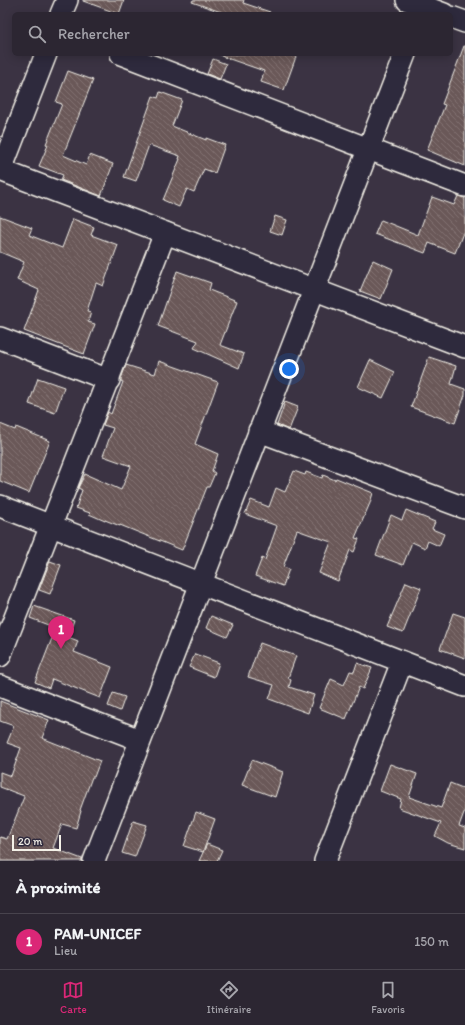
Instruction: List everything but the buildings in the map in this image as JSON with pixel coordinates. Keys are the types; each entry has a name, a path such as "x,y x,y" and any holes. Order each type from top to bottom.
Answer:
{"street":[{"path":"62,12 67,0"},
{"path":"419,5 438,12"},
{"path":"453,18 465,22"},
{"path":"45,56 0,170 465,347"},
{"path":"126,56 465,186"},
{"path":"94,861 404,56"},
{"path":"0,656 50,525 109,380 165,233"},
{"path":"0,338 109,380"},
{"path":"259,431 465,508"},
{"path":"0,506 465,686"},
{"path":"325,861 402,662"},
{"path":"0,686 140,740"}],"place":[{"name":"PAM-UNICEF","path":"61,649"}]}
